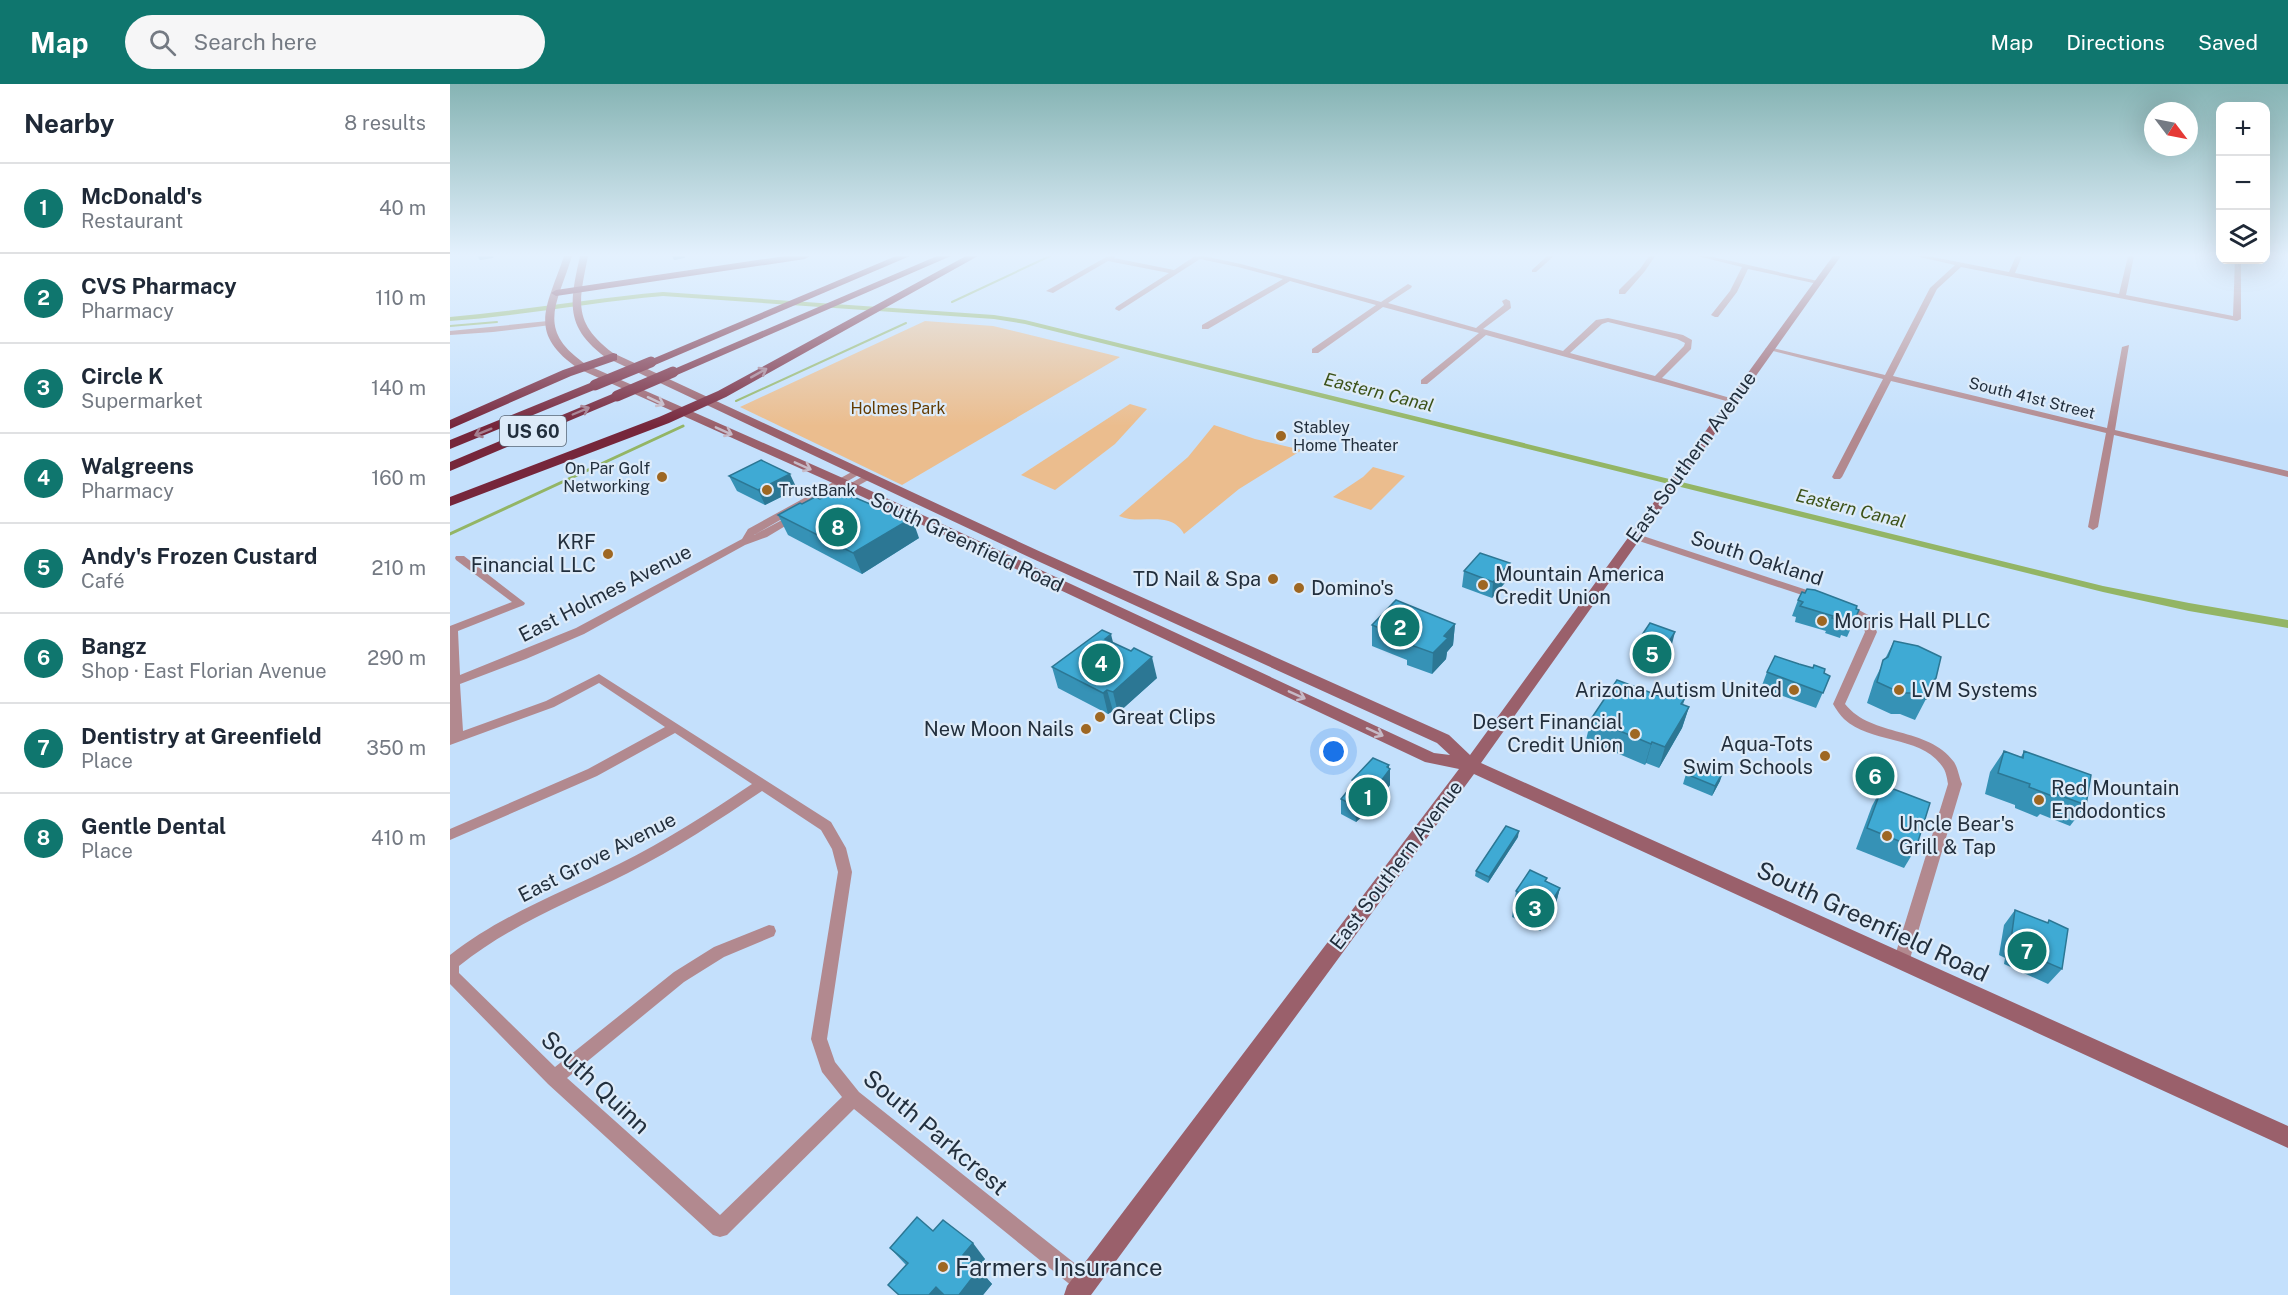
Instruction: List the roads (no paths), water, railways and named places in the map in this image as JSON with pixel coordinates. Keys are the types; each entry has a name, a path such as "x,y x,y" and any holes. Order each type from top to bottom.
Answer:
{"highway":[{"name":"US 60","path":"450,445 770,313"},
{"name":"US 60","path":"450,467 812,313"},
{"path":"450,502 707,400 866,313"},
{"path":"450,425 583,367 613,357"}],"main road":[{"name":"South Greenfield Road","path":"578,313 581,329 586,336 613,357 862,474 1443,739 1470,765"},
{"name":"East Southern Avenue","path":"1080,1289 1470,765 1796,313"},
{"name":"South Greenfield Road","path":"550,314 553,342 566,356 583,367 845,484 1431,758 1470,765 2288,1137"},
{"path":"1102,606 1131,610 1191,636 1203,638 1211,634"},
{"path":"1206,654 1222,652 1284,677 1307,677"}],"street":[{"path":"1205,327 1230,313"},
{"path":"1315,351 1369,313"},
{"path":"1413,313 1733,400"},
{"path":"1424,382 1501,313"},
{"path":"1837,477 1921,313"},
{"path":"2205,313 2237,319 2237,313"},
{"path":"450,333 493,330 550,314"},
{"path":"1564,354 1599,322 1608,320 1680,337 1689,342 1688,347 1657,379"},
{"path":"2093,527 2126,347"},
{"name":"South 41st Street","path":"1769,349 2288,474"},
{"name":"East Holmes Avenue","path":"453,682 580,631 741,543 763,535 862,474"},
{"name":"South Oakland","path":"1634,536 1833,602 1857,612 1866,619 1870,632 1839,704 1842,711 1854,720 1930,748 1943,757 1954,772 1955,784 1901,962"},
{"path":"454,739 451,629 520,603 460,558"},
{"name":"South Parkcrest","path":"454,739 550,704 599,678 826,826 840,848 845,872 819,1039 828,1066 853,1098 1080,1289"},
{"path":"450,835 575,782 638,751 674,728"},
{"name":"East Grove Avenue","path":"452,963 463,953 511,923 574,890 647,857 703,824 760,785"},
{"path":"555,1078 679,977 719,952 769,931"},
{"name":"South Quinn","path":"452,963 452,976 555,1078 720,1228 853,1098"}],"waterway":[{"name":"Eastern Canal","path":"450,319 519,313"},
{"name":"Eastern Canal","path":"929,313 994,317 1025,322 2103,589 2288,624"},
{"path":"450,326 497,322"},
{"path":"736,401 906,323"},
{"path":"450,534 683,426"}],"place":[{"name":"Stabley Home Theater","path":"1281,436"},
{"name":"On Par Golf Networking","path":"662,477"},
{"name":"TrustBank","path":"767,490"},
{"name":"Gentle Dental","path":"838,527"},
{"name":"KRF Financial LLC","path":"608,554"},
{"name":"TD Nail & Spa","path":"1273,579"},
{"name":"Mountain America Credit Union","path":"1483,585"},
{"name":"Domino's","path":"1299,588"},
{"name":"Morris Hall PLLC","path":"1822,621"},
{"name":"CVS Pharmacy","path":"1400,627"},
{"name":"Andy's Frozen Custard","path":"1652,654"},
{"name":"Walgreens","path":"1101,663"},
{"name":"Arizona Autism United","path":"1794,690"},
{"name":"LVM Systems","path":"1899,690"},
{"name":"Great Clips","path":"1100,717"},
{"name":"New Moon Nails","path":"1086,729"},
{"name":"Desert Financial Credit Union","path":"1635,734"},
{"name":"Aqua-Tots Swim Schools","path":"1825,756"},
{"name":"Bangz","path":"1875,776"},
{"name":"McDonald's","path":"1368,797"},
{"name":"Red Mountain Endodontics","path":"2039,800"},
{"name":"Uncle Bear's Grill & Tap","path":"1887,836"},
{"name":"Circle K","path":"1535,908"},
{"name":"Dentistry at Greenfield","path":"2027,951"},
{"name":"Farmers Insurance","path":"943,1267"}],"park label":[{"name":"Holmes Park","path":"898,408"}]}
